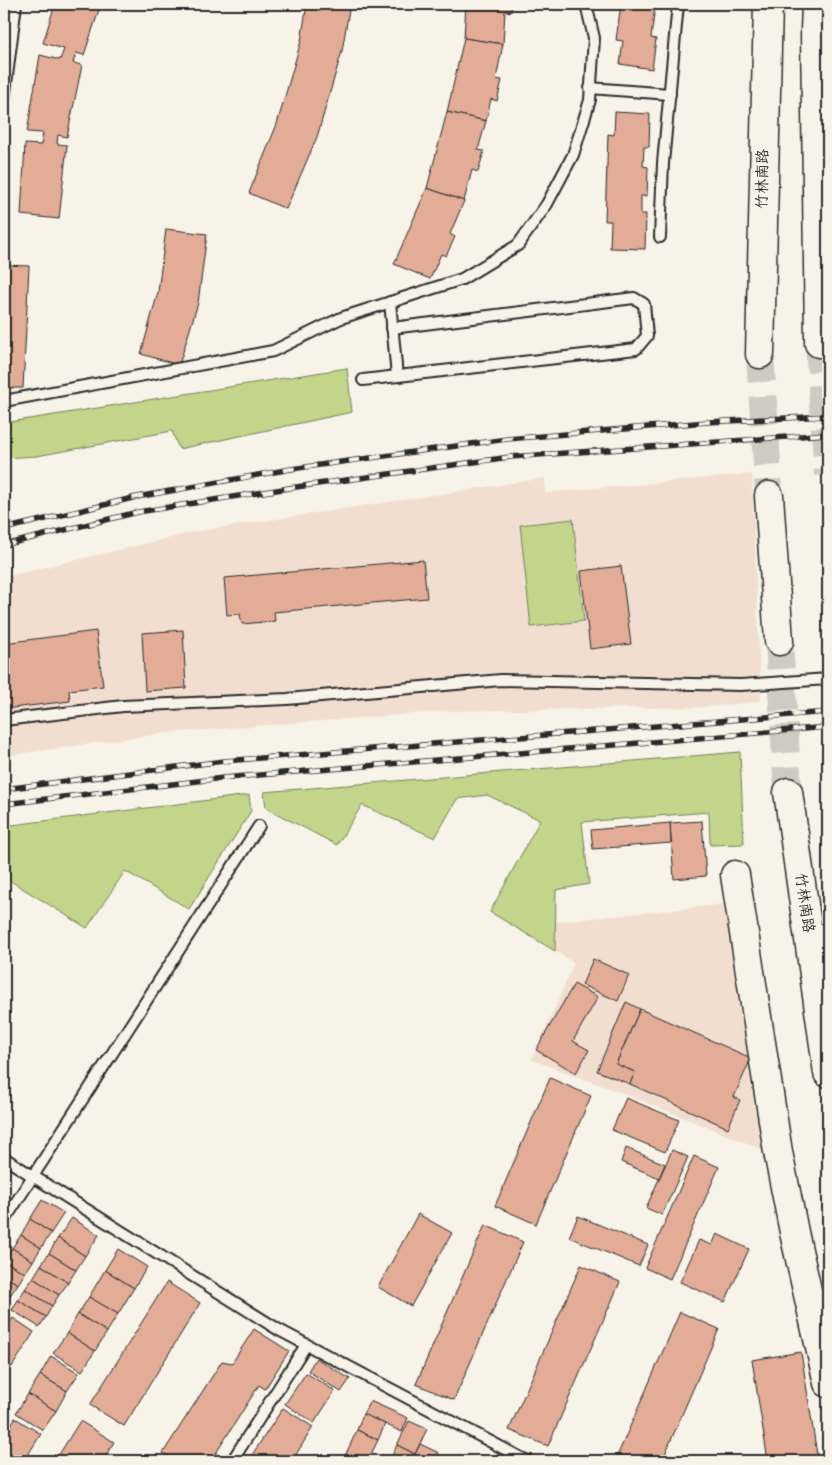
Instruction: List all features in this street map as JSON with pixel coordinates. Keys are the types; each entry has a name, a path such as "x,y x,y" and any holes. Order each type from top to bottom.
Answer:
{"main road":[{"name":"竹林南路","path":"760,354 768,4"},
{"path":"816,4 814,32 819,343"},
{"path":"769,496 779,641"},
{"name":"竹林南路","path":"788,792 828,1073"},
{"path":"735,875 778,1152 795,1238 828,1383"}],"lane":[{"path":"4,100 16,4"},
{"path":"4,401 273,351 341,318 462,278 518,244 547,204 572,155 590,100 594,38 586,4"},
{"path":"660,238 663,163 678,4"},
{"path":"590,88 670,94"},
{"path":"364,380 636,349 647,336 644,304 634,298 392,328"},
{"path":"390,302 397,376"},
{"path":"4,720 123,706 287,699 501,680 741,685 828,679"},
{"path":"4,1221 259,826"},
{"path":"4,1158 278,1330 527,1461"},
{"path":"232,1461 306,1345"}],"shaded area":[{"path":"752,474 761,701 709,707 451,711 165,733 4,756 4,577 199,531 545,478 545,493"},
{"path":"727,904 769,1152 622,1093 532,1060 574,963 555,951 555,922"}],"green space":[{"path":"347,368 352,412 179,449 172,431 37,456 4,458 4,423"},
{"path":"573,519 584,621 531,627 520,525"},
{"path":"740,752 744,844 710,845 709,812 582,822 589,884 556,890 555,951 490,912 540,820 487,795 457,799 435,838 362,805 337,845 266,808 264,792"},
{"path":"249,795 251,811 189,909 125,871 87,928 4,877 4,826"}],"building":[{"path":"55,4 101,4 84,55 76,53 73,63 82,65 67,137 58,135 57,144 67,145 59,219 21,215 25,144 41,145 43,133 27,132 40,55 60,60 64,49 43,43"},
{"path":"307,4 350,4 342,51 317,137 286,209 249,193 277,124 301,41"},
{"path":"466,4 512,4 511,12 505,11 503,44 464,38"},
{"path":"621,4 661,4 655,6 651,38 656,39 652,69 620,64 623,41 616,40"},
{"path":"464,38 503,44 496,79 502,80 497,101 491,99 486,121 447,112"},
{"path":"447,112 486,121 478,150 484,151 478,172 472,170 464,201 427,188"},
{"path":"615,112 650,114 649,147 644,147 643,166 648,167 647,196 641,196 641,214 646,214 645,249 610,248 611,221 605,221 608,134 614,135"},
{"path":"427,188 464,201 450,234 455,237 446,256 441,254 430,279 394,264"},
{"path":"166,229 207,234 198,303 179,365 141,354 158,292"},
{"path":"4,265 29,266 23,388 4,388"},
{"path":"423,560 427,598 274,612 275,621 242,624 240,614 227,615 224,578"},
{"path":"621,566 631,644 590,649 581,571"},
{"path":"183,630 186,688 145,691 142,633"},
{"path":"96,631 103,686 69,690 70,701 4,709 4,643"},
{"path":"702,821 706,876 674,879 670,823"},
{"path":"670,823 671,843 593,849 591,830"},
{"path":"593,959 629,975 618,1001 582,985"},
{"path":"574,984 598,997 573,1041 589,1050 576,1073 536,1050"},
{"path":"626,1002 640,1009 616,1064 635,1072 630,1084 597,1071"},
{"path":"640,1009 751,1058 734,1097 740,1100 728,1128 630,1084 635,1072 616,1064"},
{"path":"550,1078 591,1096 536,1224 495,1206"},
{"path":"626,1098 679,1120 665,1152 612,1130"},
{"path":"626,1148 665,1164 659,1178 621,1162"},
{"path":"672,1150 688,1157 662,1215 646,1208"},
{"path":"694,1156 719,1167 670,1279 645,1268"},
{"path":"42,1200 64,1213 51,1233 30,1219"},
{"path":"418,1214 452,1233 411,1306 378,1287"},
{"path":"578,1216 648,1245 639,1266 569,1237"},
{"path":"72,1218 99,1235 85,1256 58,1238"},
{"path":"30,1219 51,1233 41,1248 21,1235"},
{"path":"485,1225 523,1242 454,1400 416,1384"},
{"path":"717,1234 749,1249 725,1302 680,1282 699,1240 712,1245"},
{"path":"21,1235 41,1248 33,1261 12,1248"},
{"path":"58,1238 85,1256 76,1270 49,1253"},
{"path":"12,1248 33,1261 25,1273 4,1261"},
{"path":"118,1249 147,1267 134,1288 105,1270"},
{"path":"49,1253 76,1270 68,1283 41,1265"},
{"path":"4,1261 25,1273 18,1284 4,1276"},
{"path":"41,1265 68,1283 59,1295 33,1278"},
{"path":"581,1265 620,1282 548,1446 509,1430"},
{"path":"105,1270 134,1288 118,1314 89,1297"},
{"path":"4,1276 18,1284 11,1294 4,1290"},
{"path":"33,1278 59,1295 52,1306 25,1289"},
{"path":"167,1282 200,1303 124,1426 90,1405"},
{"path":"25,1289 52,1306 46,1317 18,1300"},
{"path":"4,1290 11,1294 4,1306"},
{"path":"89,1297 118,1314 107,1332 78,1314"},
{"path":"18,1300 46,1317 39,1327 12,1310"},
{"path":"680,1312 719,1329 662,1461 615,1461"},
{"path":"78,1314 107,1332 95,1351 67,1333"},
{"path":"13,1318 34,1332 12,1367 4,1362 4,1332"},
{"path":"254,1329 289,1351 265,1389 259,1385 211,1461 176,1461 163,1453 222,1361 232,1363"},
{"path":"67,1333 95,1351 82,1371 53,1353"},
{"path":"801,1352 818,1461 768,1461 752,1360"},
{"path":"51,1356 79,1373 67,1391 40,1375"},
{"path":"316,1358 350,1379 341,1392 308,1371"},
{"path":"4,1370 9,1373 4,1381"},
{"path":"306,1373 335,1391 314,1423 285,1404"},
{"path":"40,1375 67,1391 56,1411 28,1394"},
{"path":"28,1394 56,1411 43,1430 16,1413"},
{"path":"370,1401 408,1418 402,1432 363,1414"},
{"path":"283,1408 313,1427 292,1461 248,1461"},
{"path":"363,1414 385,1424 378,1440 357,1430"},
{"path":"15,1418 41,1434 24,1461 4,1449 4,1437"},
{"path":"80,1421 114,1442 102,1461 55,1461"},
{"path":"409,1421 427,1429 415,1454 397,1445"},
{"path":"357,1430 378,1440 368,1461 356,1461 345,1456"},
{"path":"420,1444 439,1453 435,1461 412,1461"},
{"path":"397,1445 415,1454 411,1461 397,1461 391,1458"},
{"path":"345,1456 356,1461 342,1461"},
{"path":"466,1456 482,1461 464,1461"}],"tunnel":[{"path":"819,343 828,475"},
{"path":"760,354 769,496"},
{"path":"779,641 788,792"}],"railway":[{"path":"4,529 137,497 291,469 507,439 707,422 828,416"},
{"path":"4,545 138,512 289,488 510,457 828,434"},
{"path":"4,789 224,761 828,712"},
{"path":"4,804 223,778 828,727"}]}
